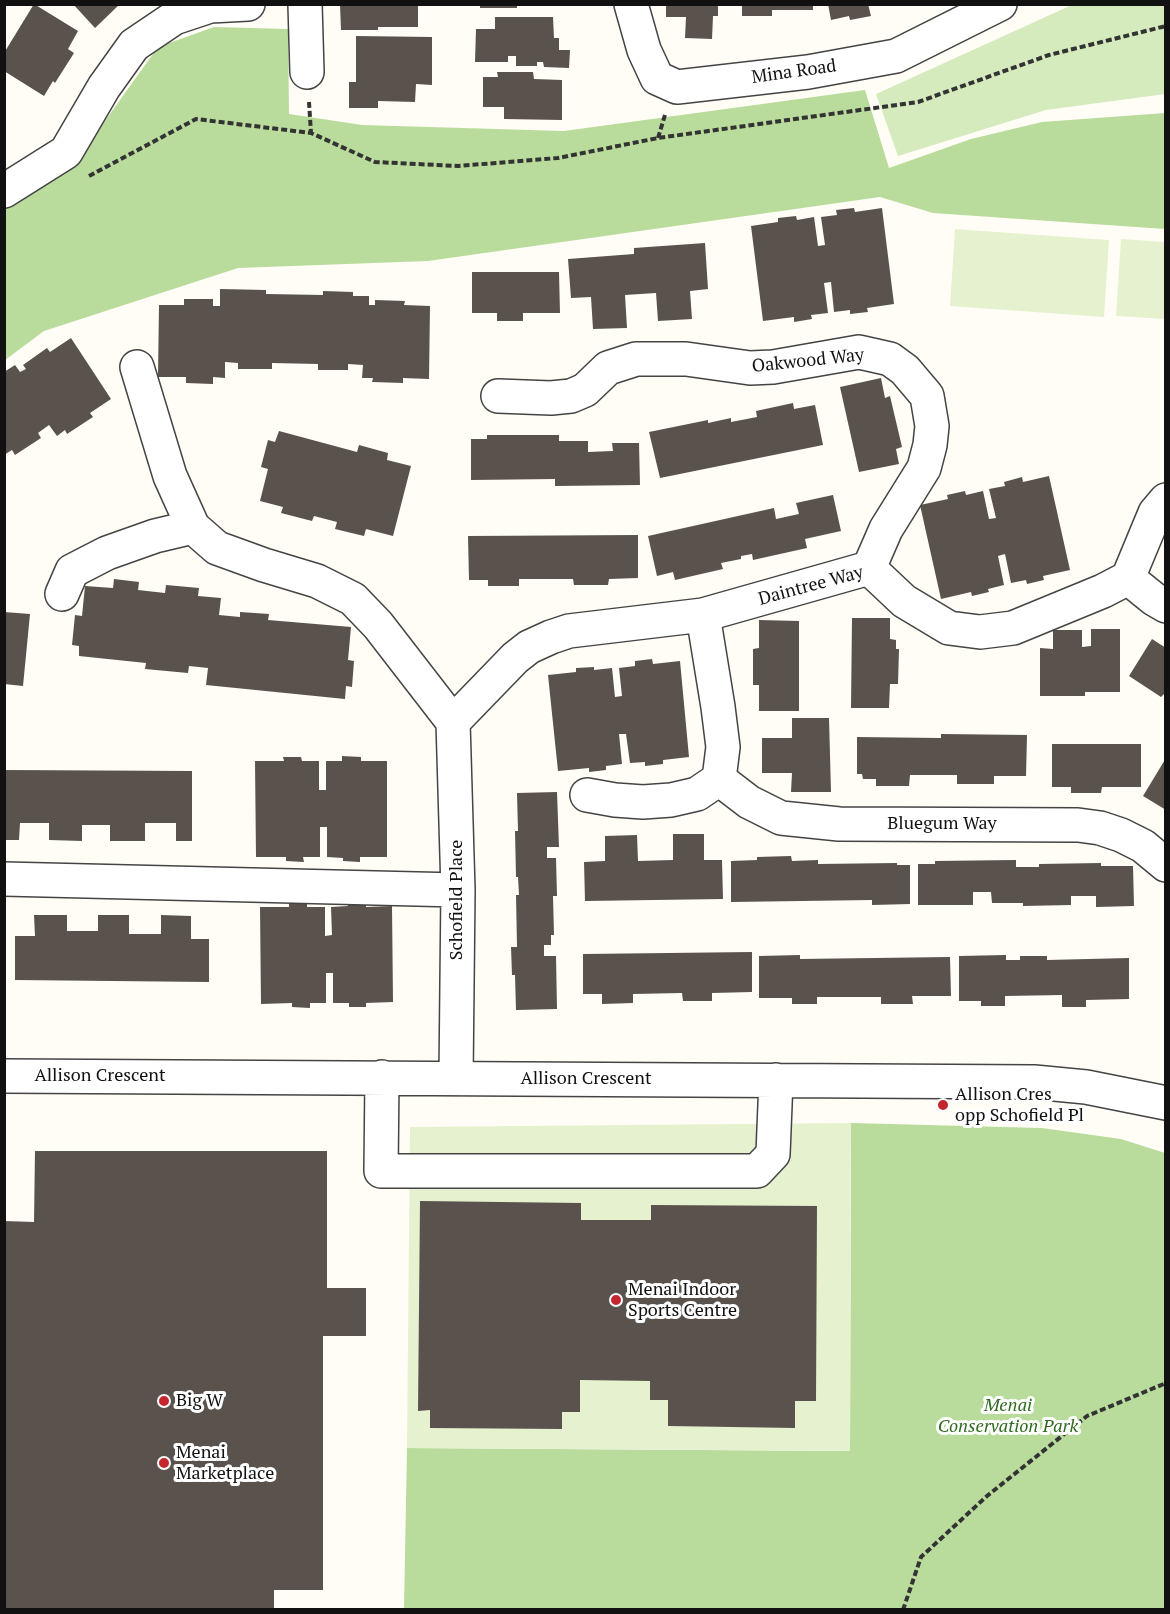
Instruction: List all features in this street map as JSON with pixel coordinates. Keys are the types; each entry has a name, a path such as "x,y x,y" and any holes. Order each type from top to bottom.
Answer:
{"street":[{"path":"4,191 66,152 104,87 134,45 174,18 210,6 248,4"},
{"path":"305,4 307,72"},
{"name":"Mina Road","path":"631,4 644,50 657,78 677,87 808,72 896,56 1000,4"},
{"name":"Oakwood Way","path":"498,396 551,398 571,396 585,390 608,368 636,359 686,358 750,368 773,367 859,352 890,359 905,370 927,396 932,426 924,468 886,529 869,568"},
{"path":"137,368 170,476 193,527 218,548 264,565 317,580 352,599 378,625 453,722"},
{"path":"1166,500 1155,513 1128,578 1166,606"},
{"path":"62,594 72,571 107,553 155,536 193,527"},
{"name":"Daintree Way","path":"453,722 515,658 529,647 569,631 703,615 869,568 904,601 949,628 980,632 1013,628 1103,591 1128,578"},
{"path":"587,795 643,802 677,799 697,794 719,780 723,747 703,615"},
{"name":"Schofield Place","path":"453,722 458,890 456,1078"},
{"name":"Bluegum Way","path":"719,780 749,802 781,818 839,824 1078,825 1100,828 1121,835 1143,846 1166,865"},
{"path":"4,879 458,890"},
{"name":"Allison Crescent","path":"4,1076 1034,1082 1086,1087 1166,1103"},
{"path":"382,1077 381,1172 757,1170 773,1154 776,1080"}],"path":[{"path":"87,177 196,119 311,133 375,162 458,166 558,158 658,138 918,102 1049,55 1166,26"},
{"path":"903,1610 921,1557 987,1496 1087,1416 1166,1383"}],"green space":[{"path":"1074,4 1165,5 1165,94 1046,110 898,156 876,94"},
{"path":"214,27 288,29 289,114 362,125 564,131 865,90 889,168 971,139 1042,122 1165,113 1165,229 933,213 880,197 428,261 238,268 44,331 5,360 5,198 79,157 158,47"},
{"path":"955,229 1109,240 1104,317 950,306"},
{"path":"1121,239 1165,242 1165,319 1116,316"},
{"name":"Menai Conservation Park","path":"851,1123 1042,1128 1121,1139 1165,1153 1165,1609 404,1610 407,1448 850,1451"},
{"path":"851,1123 850,1451 407,1448 410,1127"}],"building":[{"path":"34,4 78,31 68,49 74,53 44,96 4,71 4,53"},
{"path":"73,4 120,4 95,28"},
{"path":"480,4 517,4 517,8 480,8"},
{"path":"666,4 718,4 718,16 713,16 712,39 685,38 686,17 666,17"},
{"path":"742,4 813,4 813,10 772,10 772,16 742,16"},
{"path":"828,4 868,4 871,16 850,20 849,16 831,20"},
{"path":"340,5 418,5 418,27 341,30"},
{"path":"495,17 553,17 554,38 559,38 559,50 570,50 569,68 544,67 543,62 537,62 537,66 516,66 516,56 508,56 508,62 475,62 476,29 495,29"},
{"path":"356,36 432,37 432,85 416,84 415,102 378,101 378,108 349,108 349,82 356,82"},
{"path":"497,72 533,72 534,79 562,80 562,120 504,119 504,107 483,107 483,77 498,77"},
{"path":"854,208 855,212 882,208 894,304 867,308 868,312 850,314 850,310 834,312 831,282 824,283 828,313 811,315 812,319 794,322 794,317 763,321 751,226 778,222 778,218 796,216 797,220 814,217 818,246 825,245 821,217 837,215 836,210"},
{"path":"705,243 708,289 690,291 692,319 658,321 656,293 625,295 627,328 593,329 591,297 571,298 568,259 634,254 634,248"},
{"path":"472,272 559,272 560,313 523,313 523,321 497,321 497,313 472,313"},
{"path":"220,289 266,290 266,294 323,295 323,291 353,292 353,296 369,296 369,305 375,305 375,300 405,301 404,305 430,306 429,379 403,378 403,383 372,382 373,378 362,378 363,365 348,364 348,370 318,370 318,364 272,363 272,369 238,369 238,363 225,362 225,378 213,377 213,384 186,383 186,377 158,377 159,305 184,305 184,299 213,299 213,306 220,306"},
{"path":"71,338 111,399 90,413 93,417 67,434 65,430 57,436 49,425 38,433 41,438 15,455 12,450 4,455 4,372 15,365 20,372 26,369 23,365 47,348 50,352"},
{"path":"881,378 885,398 890,396 902,447 896,449 899,464 859,472 840,387"},
{"path":"793,403 794,409 815,405 823,445 660,478 649,432 708,420 708,423 731,418 731,422 757,417 756,411"},
{"path":"279,431 357,452 359,445 388,453 387,460 411,466 393,536 366,529 364,536 335,529 337,522 314,516 312,521 281,513 283,507 260,501 268,469 261,467 268,440 275,442"},
{"path":"487,435 559,435 559,441 588,441 588,452 613,451 612,443 639,443 640,485 555,486 555,479 471,480 471,439 487,439"},
{"path":"1049,476 1070,570 1043,576 1044,580 1027,584 1026,580 1011,583 1005,554 998,556 1004,585 972,596 971,592 941,599 920,505 948,499 947,495 965,491 966,495 983,491 989,519 996,518 989,489 1005,486 1004,482 1022,477 1023,482"},
{"path":"833,495 841,531 805,539 807,548 753,560 752,554 741,556 741,559 721,563 723,569 675,580 673,572 657,576 648,536 774,508 776,519 799,514 796,503"},
{"path":"638,535 638,578 609,579 608,585 574,585 573,579 519,579 519,586 488,586 488,580 469,580 468,536"},
{"path":"114,579 139,582 138,590 165,593 166,585 199,588 198,596 221,598 219,615 240,617 240,612 269,614 268,620 351,627 348,660 354,661 352,687 346,686 345,699 206,685 208,668 189,666 188,673 145,669 146,663 79,656 79,646 72,645 75,615 82,616 85,586 113,588"},
{"path":"4,612 30,614 23,686 4,684"},
{"path":"852,618 890,618 890,639 896,640 896,649 899,649 898,684 890,684 889,708 851,708"},
{"path":"759,620 799,621 799,711 759,711 759,685 753,685 753,649 759,648"},
{"path":"1091,629 1120,629 1120,692 1085,692 1085,696 1040,696 1040,648 1053,649 1053,630 1082,630 1082,647 1091,646"},
{"path":"1152,639 1166,648 1166,692 1161,697 1129,676"},
{"path":"652,659 653,664 680,661 689,757 663,760 663,764 645,766 645,762 630,763 626,734 619,734 622,764 606,766 606,770 589,772 589,768 558,771 548,675 576,672 576,668 594,667 594,670 612,668 615,697 622,696 619,668 635,666 635,661"},
{"path":"792,718 829,718 831,792 791,792 792,773 762,773 762,738 792,738"},
{"path":"941,734 1027,735 1026,776 994,776 994,784 957,784 957,775 910,775 909,786 876,786 876,779 863,779 862,774 857,774 857,737 941,738"},
{"path":"1052,744 1141,744 1141,787 1102,787 1101,793 1071,793 1071,787 1052,787"},
{"path":"342,756 361,757 361,761 387,761 387,857 360,857 360,862 327,857 327,827 320,827 320,857 303,857 304,862 286,861 286,857 256,857 255,761 284,761 283,757 301,757 302,761 319,761 319,790 326,790 326,761 342,761"},
{"path":"1166,758 1166,810 1143,796"},
{"path":"4,770 192,771 192,841 176,841 176,823 145,823 145,841 110,841 110,825 82,825 82,841 49,840 49,823 20,823 19,840 4,840"},
{"path":"557,792 559,847 547,847 547,858 556,858 557,896 553,896 554,935 551,935 551,945 544,945 544,956 556,956 557,1009 516,1010 511,947 517,947 516,895 519,895 518,877 516,877 515,831 518,831 517,793"},
{"path":"673,834 704,834 704,860 722,860 723,899 585,901 584,862 605,861 605,836 637,835 638,861 673,860"},
{"path":"791,856 792,861 818,860 818,864 897,863 897,865 910,865 910,904 872,905 872,900 731,902 731,861 757,860 757,857"},
{"path":"1016,860 1016,867 1039,867 1039,864 1101,863 1101,866 1133,866 1134,906 1096,907 1096,896 1071,896 1071,905 1023,906 1023,903 992,903 991,892 973,892 973,905 918,905 918,864 935,864 935,861"},
{"path":"347,902 366,902 366,907 392,906 393,1002 366,1003 366,1007 349,1007 349,1003 333,1003 333,973 326,973 326,1003 310,1003 310,1008 292,1007 292,1003 261,1004 260,907 289,907 289,903 307,903 307,907 325,907 325,936 332,935 331,907 348,906"},
{"path":"34,915 67,915 67,931 98,931 98,915 129,915 129,934 161,934 161,915 191,916 191,939 209,939 209,982 15,980 15,936 35,936"},
{"path":"752,952 752,992 712,993 712,1001 683,1001 682,993 633,994 633,1003 602,1004 602,994 583,994 583,954"},
{"path":"800,955 800,959 950,957 951,996 912,996 913,1004 881,1004 881,997 817,997 817,1004 792,1004 792,998 759,998 759,956"},
{"path":"1006,955 1006,960 1020,960 1020,956 1047,956 1047,960 1129,958 1129,999 1086,1000 1086,1007 1062,1007 1062,995 1005,996 1005,1006 981,1006 981,1001 959,1001 959,956"},
{"name":"Menai Marketplace","path":"35,1151 327,1151 327,1288 366,1288 366,1336 323,1336 323,1590 274,1590 274,1610 4,1610 4,1221 34,1222"},
{"path":"420,1201 581,1203 581,1220 651,1220 651,1205 817,1206 816,1401 795,1401 795,1428 668,1426 668,1400 650,1400 650,1381 580,1380 580,1412 562,1412 562,1429 430,1428 430,1410 418,1411"}],"place":[{"name":"Allison Cres opp Schofield Pl","path":"943,1105"},
{"name":"Menai Indoor Sports Centre","path":"616,1300"},
{"name":"Big W","path":"164,1401"},
{"name":"Menai Marketplace","path":"164,1463"}]}
